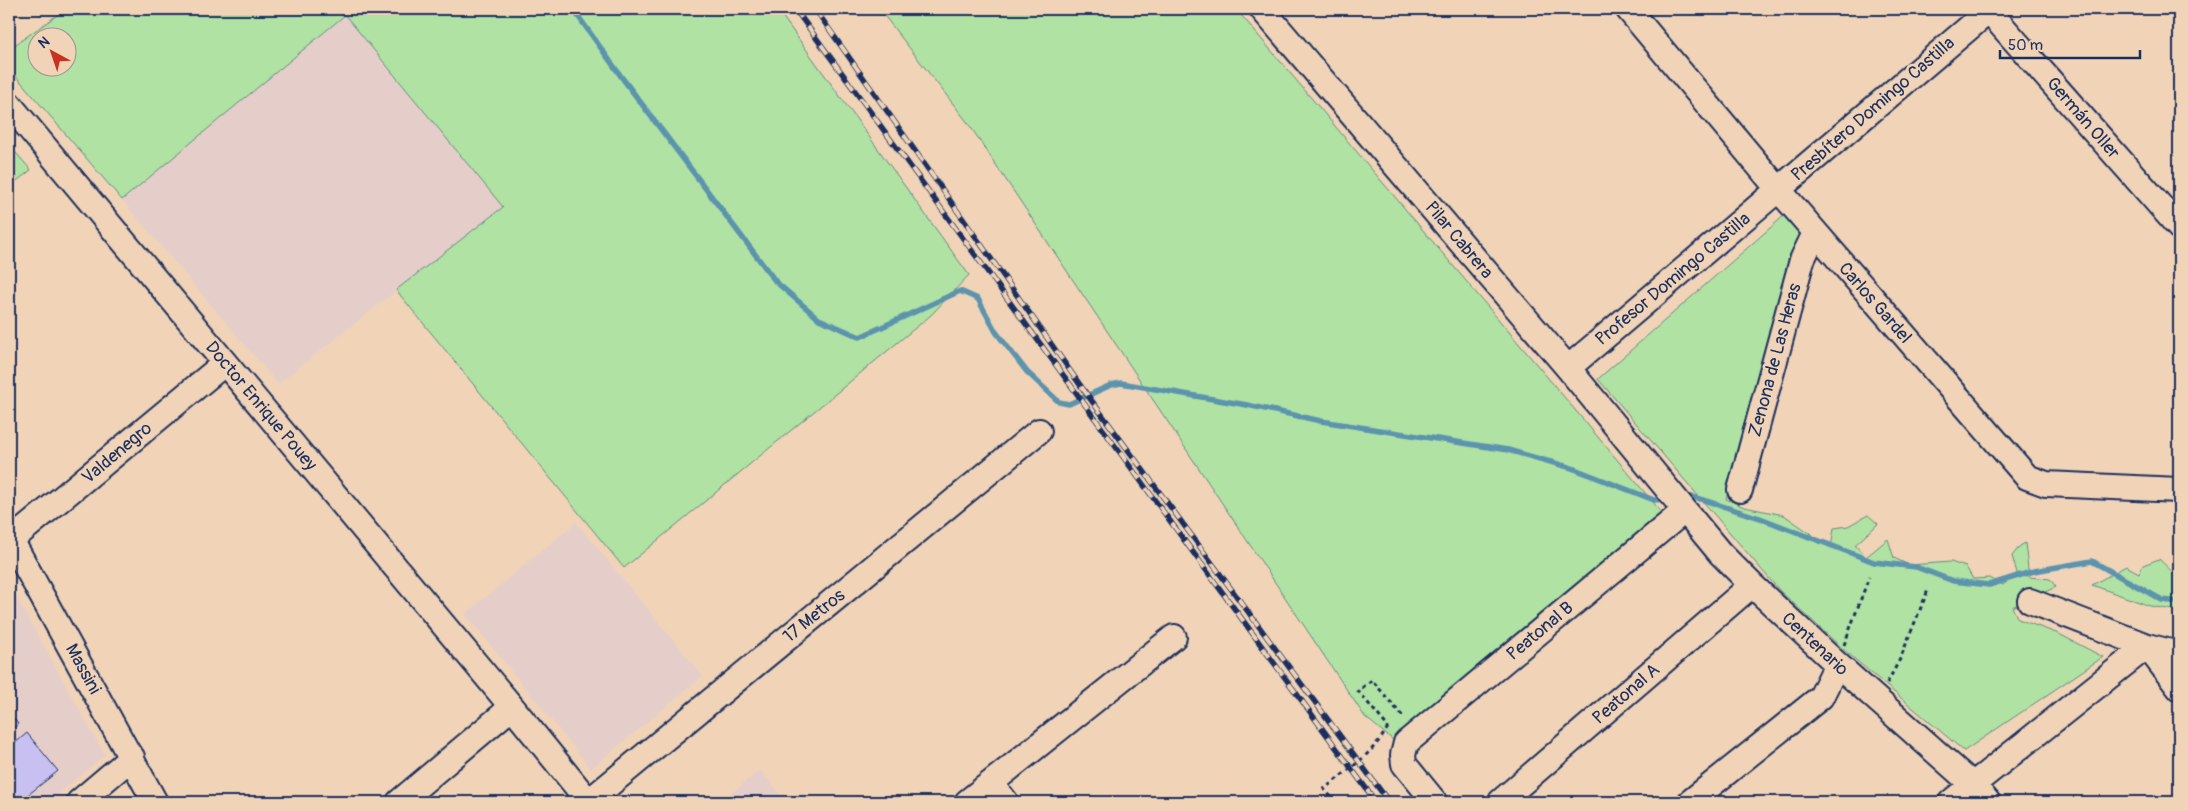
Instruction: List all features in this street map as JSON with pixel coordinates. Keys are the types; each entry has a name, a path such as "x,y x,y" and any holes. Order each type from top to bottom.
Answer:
{"street":[{"name":"Pilar Cabrera","path":"1262,9 1568,368 1654,474"},
{"name":"Carlos Gardel","path":"1628,9 1779,190 2027,477 2046,484 2179,490"},
{"name":"Presbítero Domingo Castilla","path":"1779,190 1989,9"},
{"name":"Germán Oller","path":"1989,9 2179,227"},
{"name":"Doctor Enrique Pouey","path":"9,104 512,707 588,802"},
{"name":"Profesor Domingo Castilla","path":"1568,368 1779,190"},
{"name":"Zenona de Las Heras","path":"1740,490 1802,260 1816,233"},
{"name":"Valdenegro","path":"10,539 225,363"},
{"name":"17 Metros","path":"588,802 1040,431"},
{"name":"Centenario","path":"1654,474 1752,585 1981,794"},
{"name":"Peatonal B","path":"1435,802 1404,764 1403,756 1406,743 1683,509"},
{"name":"Massini","path":"10,539 132,757 155,802"},
{"name":"Peatonal A","path":"1500,802 1752,585"},
{"path":"2030,601 2147,646 2179,654"},
{"path":"967,802 1174,636"},
{"path":"2147,646 2179,688"},
{"path":"1951,802 1981,794 2147,646"},
{"path":"1690,802 1821,697 1837,664"},
{"path":"399,802 512,707"},
{"path":"79,802 132,757"},
{"path":"991,783 1006,802"}],"path":[{"path":"1837,664 1869,577"},
{"path":"1877,701 1900,659 1928,590"},
{"path":"1329,802 1332,798 1324,789 1380,742 1388,727 1358,691 1372,680 1418,733"}],"shaded area":[{"path":"345,15 503,207 278,384 122,200"},
{"path":"576,522 703,676 591,769 465,614"},
{"path":"9,584 105,755 49,802 9,802"},
{"path":"760,770 787,802 720,802"}],"green space":[{"path":"66,9 777,9 969,275 931,315 624,568 396,290 503,207 345,15 122,200 9,68 9,49 28,36 28,78 78,78 78,28 39,28"},
{"path":"879,9 1236,9 1663,514 1393,740 1365,717 968,123"},
{"path":"9,145 31,170 9,187"},
{"path":"1786,214 1801,233 1780,317 1726,499 1744,507 1784,515 1831,548 1834,528 1848,526 1868,515 1878,524 1855,545 1866,557 1888,539 1894,558 1909,565 1951,562 1966,567 1973,579 1990,578 2003,585 2017,573 2012,556 2025,543 2029,577 2050,579 2056,587 2012,607 2018,619 2059,634 2103,657 1964,751 1844,650 1779,590 1598,379"},
{"path":"2159,559 2178,581 2179,611 2150,606 2092,585 2126,566 2139,573 2143,565"}],"building":[{"path":"9,712 18,724 9,732"},
{"path":"27,733 58,771 19,802 9,789 9,748"}],"waterway":[{"path":"573,9 623,79 776,282 819,319 860,337 960,291 978,299 996,332 1027,372 1059,402 1069,404 1111,385 1121,383 1247,405 1321,421 1508,450 1572,468 1654,500 1667,499"},
{"path":"1683,498 1694,497 1760,518 1874,562 1916,567 1953,581 1989,585 2034,571 2092,561 2162,600 2179,602"}],"railway":[{"path":"795,9 1376,802"},
{"path":"815,9 1083,389 1389,802"}]}
